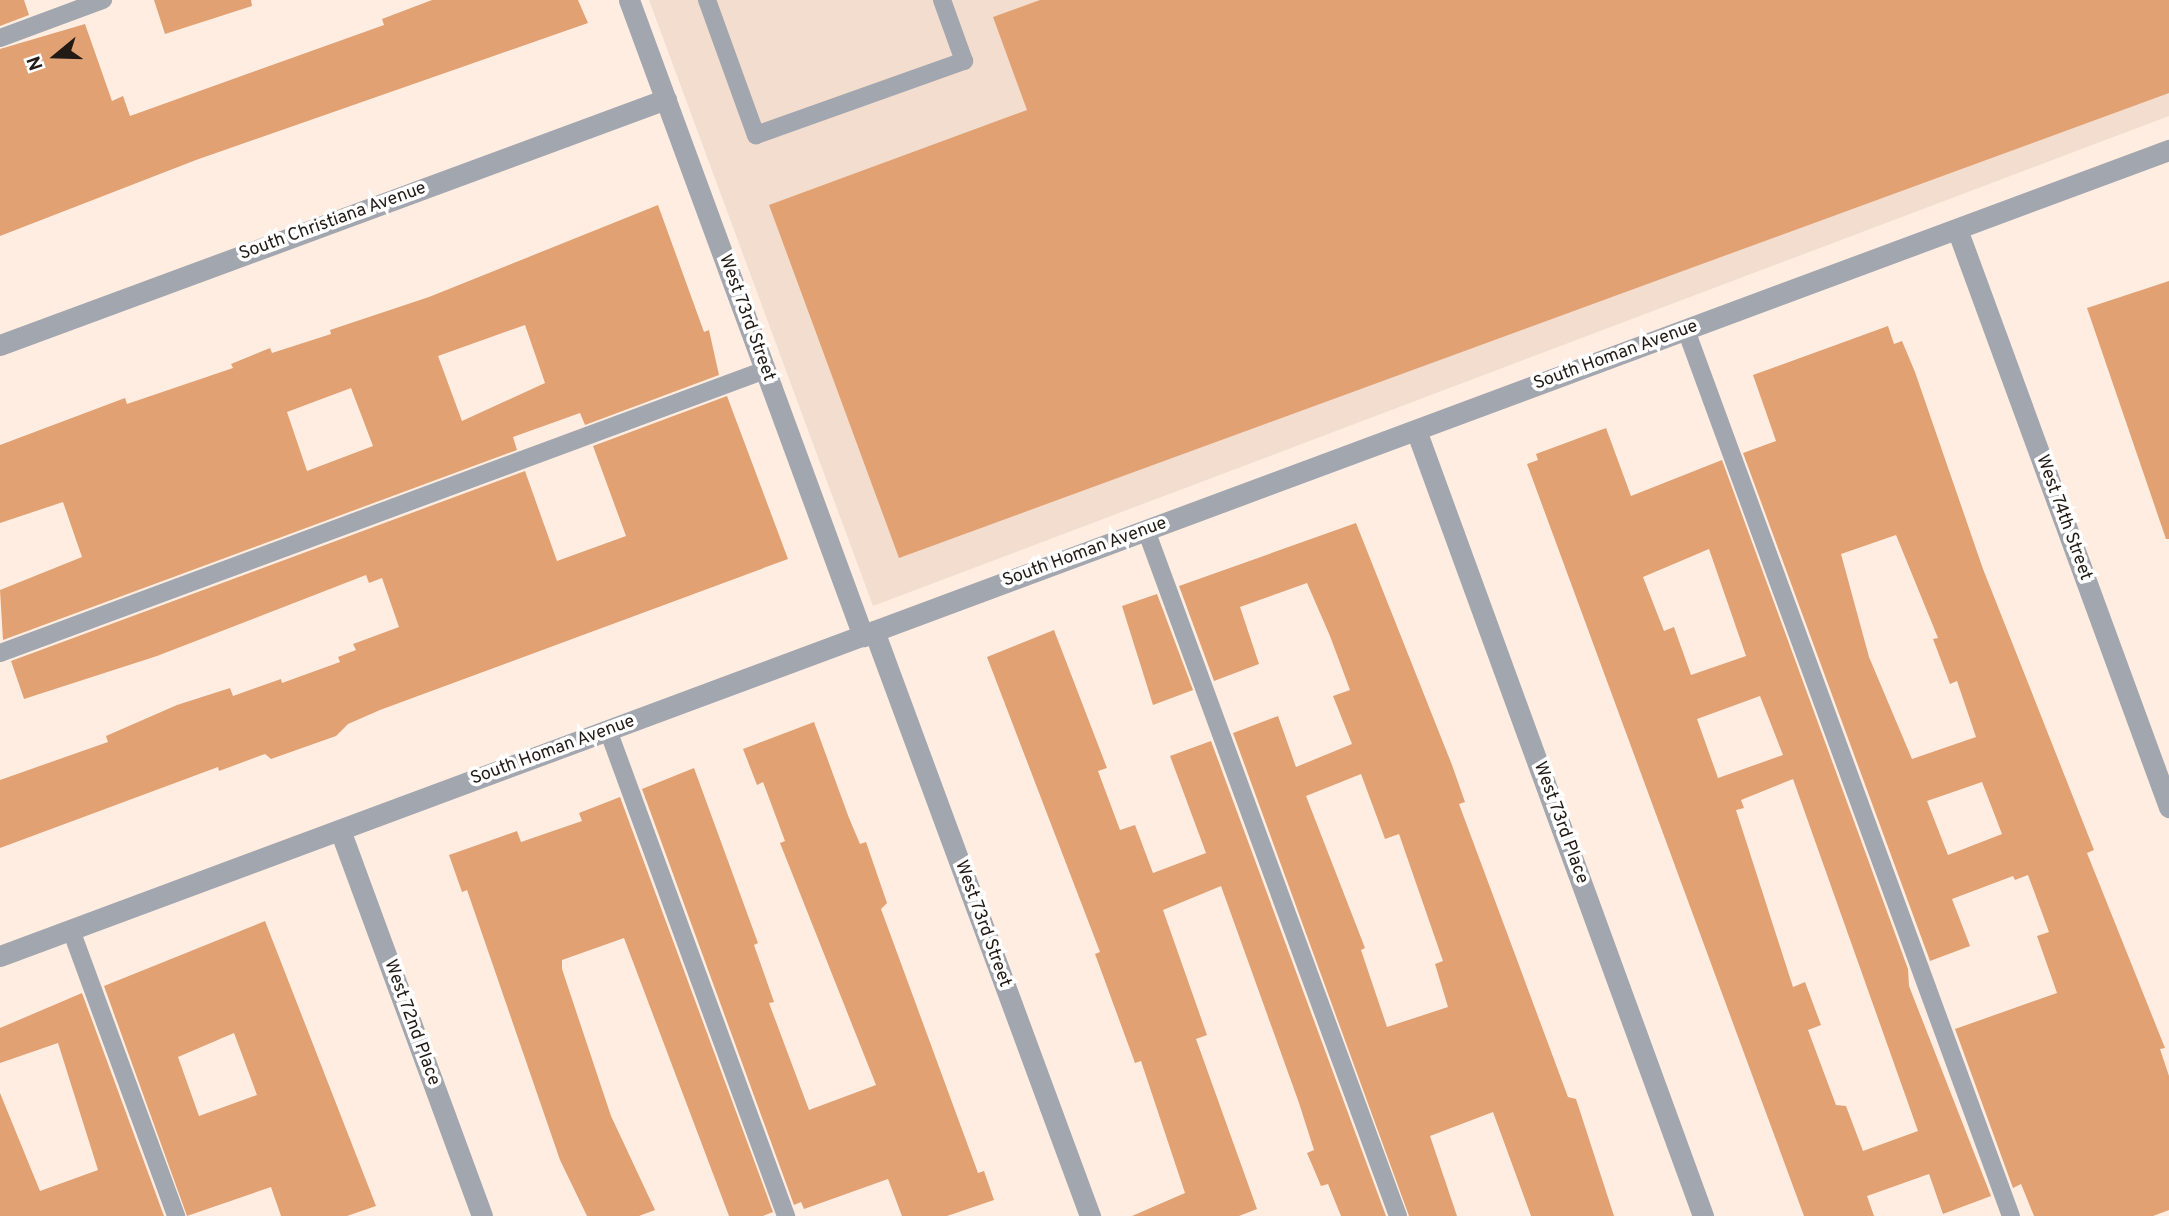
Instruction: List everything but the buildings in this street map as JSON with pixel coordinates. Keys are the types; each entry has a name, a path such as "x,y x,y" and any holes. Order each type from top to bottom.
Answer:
{"street":[{"name":"West 73rd Street","path":"629,0 765,370 869,634 1090,1216"},
{"name":"South Christiana Avenue","path":"0,345 666,99"},
{"name":"South Homan Avenue","path":"0,956 2169,150"},
{"name":"West 74th Street","path":"1957,229 2169,807"},
{"name":"West 73rd Place","path":"1416,430 1703,1216"},
{"name":"West 72nd Place","path":"340,830 482,1216"}],"lane":[{"path":"0,38 103,0"},
{"path":"707,0 756,135 964,61 942,0"},
{"path":"1686,330 2011,1216"},
{"path":"0,653 765,370"},
{"path":"1146,530 1398,1216"},
{"path":"608,730 786,1216"},
{"path":"71,930 176,1216"}],"shaded area":[{"path":"649,0 2169,0 2169,116 873,606"}]}
